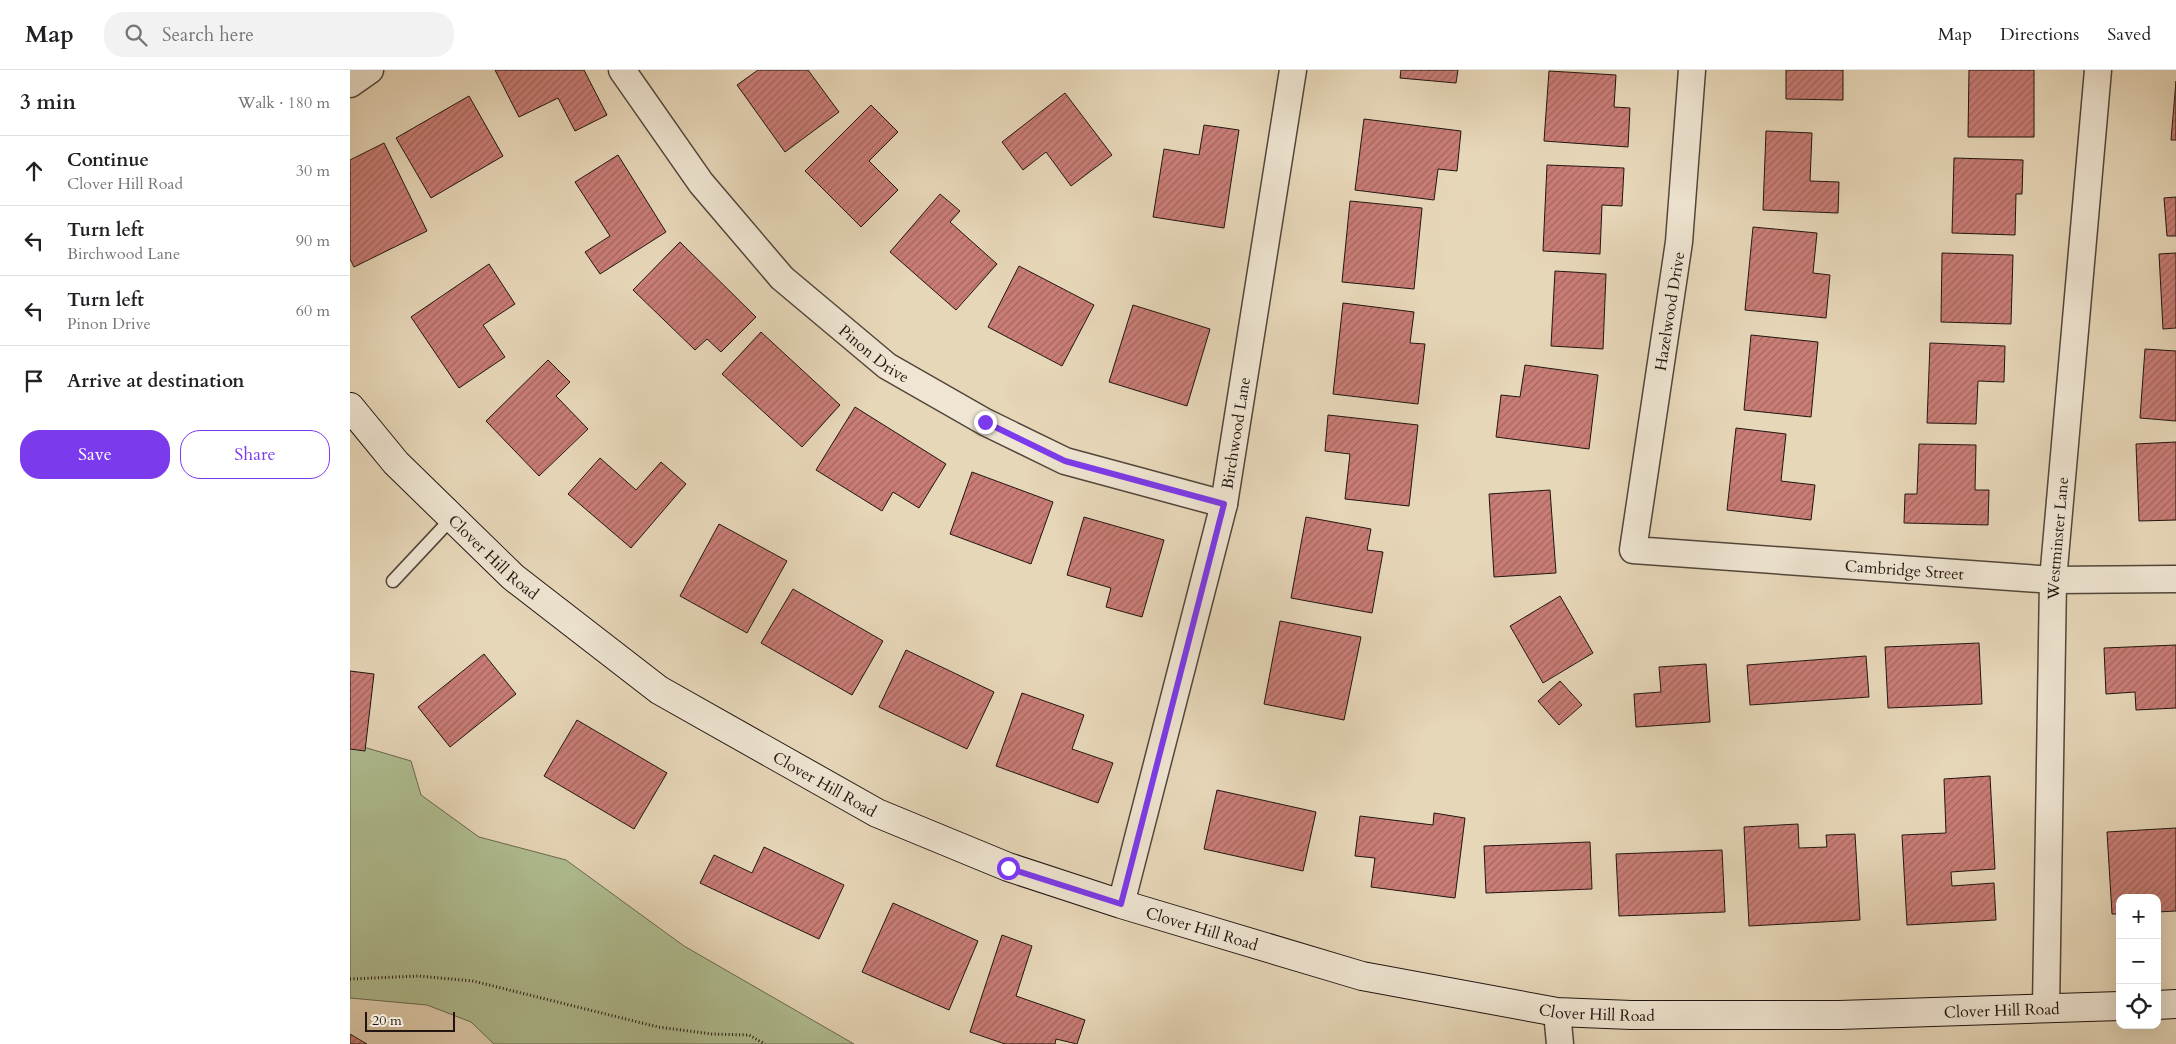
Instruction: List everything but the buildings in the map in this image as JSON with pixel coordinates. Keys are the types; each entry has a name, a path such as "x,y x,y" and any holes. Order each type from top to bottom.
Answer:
{"street":[{"path":"350,84 370,70"},
{"name":"Pinon Drive","path":"622,70 701,182 782,278 886,366 985,422 1065,461 1224,504"},
{"name":"Hazelwood Drive","path":"1633,550 1679,242 1692,70"},
{"name":"Westminster Lane","path":"2046,1008 2053,580 2098,70"},
{"name":"Birchwood Lane","path":"1121,904 1224,504 1288,71"},
{"name":"Clover Hill Road","path":"350,406 396,463 513,578 659,690 877,814 1008,868 1362,976 1557,1012 1631,1015 1839,1015 2116,1006"},
{"name":"Cambridge Street","path":"1633,550 2053,580 2176,579"},
{"path":"2161,1005 2176,1004"},
{"path":"1557,1012 1560,1044"}],"lane":[{"path":"393,581 452,518"}],"path":[{"path":"350,979 418,976 473,981 658,1027 712,1034 749,1035 765,1044"}],"green space":[{"path":"350,743 411,761 421,795 479,837 566,860 684,946 854,1044 494,1044 471,1022 427,1005 350,998"}],"route":[{"path":"985,422 1065,461 1224,504 1121,904 1008,868"}]}
